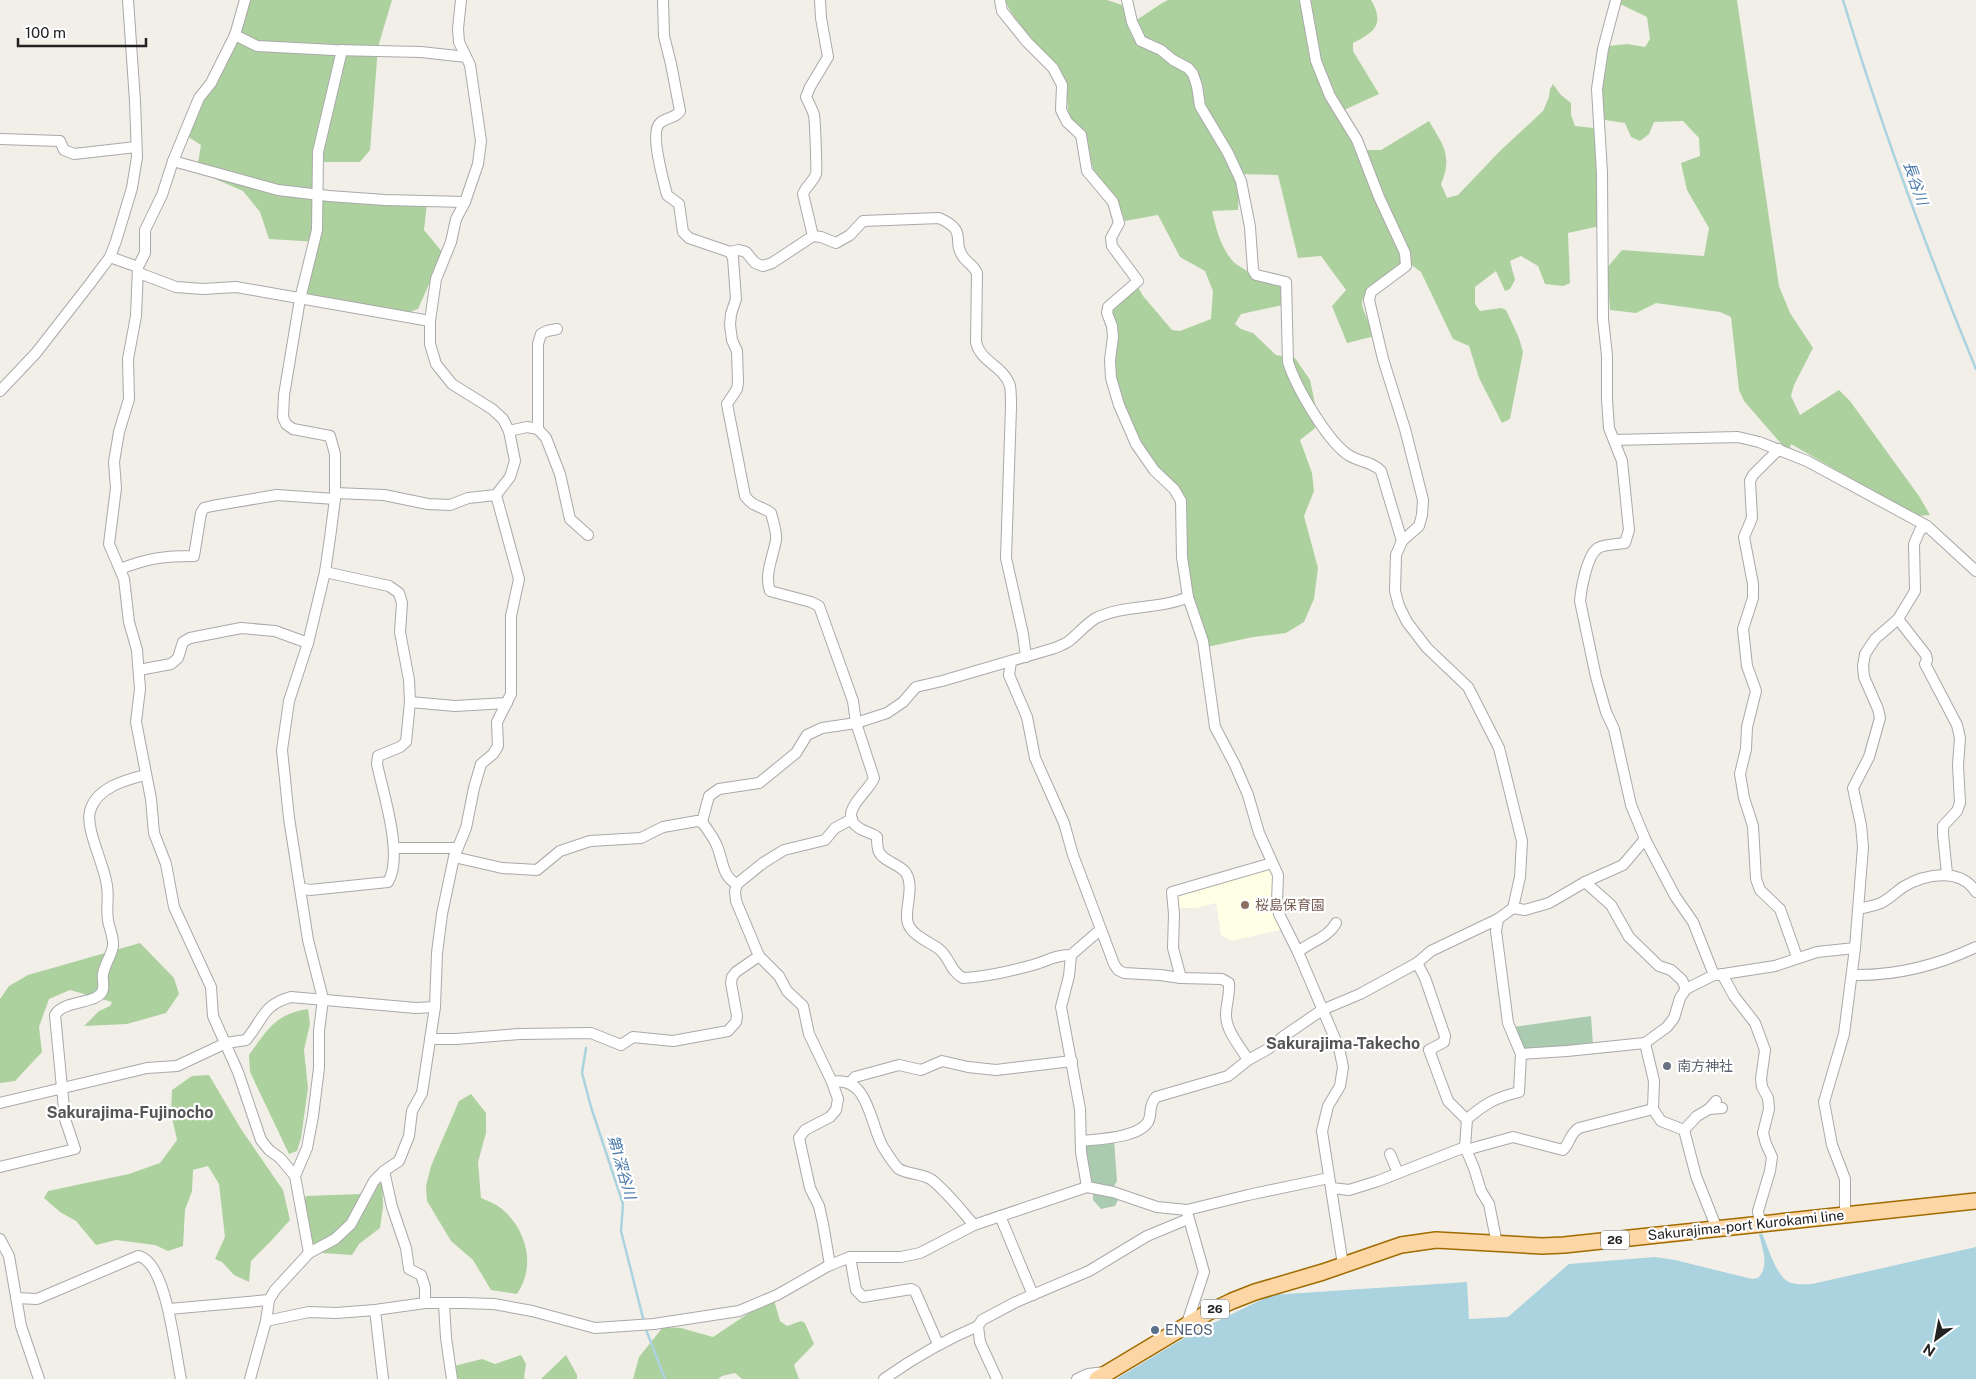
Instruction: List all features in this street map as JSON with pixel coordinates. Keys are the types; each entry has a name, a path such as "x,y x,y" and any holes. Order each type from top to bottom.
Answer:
{"main road":[{"name":"Sakurajima-port Kurokami line","path":"1103,1375 1207,1313 1255,1292 1418,1241 1436,1240 1542,1246 1564,1245 1976,1201"}],"street":[{"path":"0,391 36,353 110,257 132,188 137,157 136,101 128,0"},
{"path":"246,0 236,35 211,84 199,98 173,161 162,195 146,230 145,253 139,270 136,316 128,359 129,399 119,432 115,454 116,488 109,544 124,579 129,622 137,650 140,689 136,722 151,799 154,833 166,864 174,907 211,987 213,1016 238,1072 261,1140 296,1176"},
{"path":"120,569 141,561 164,556 194,556 201,513 204,508 277,495 384,495 428,504 450,505 468,498 496,495 510,476 515,461 509,431 503,419 492,409 452,384 436,364 430,344 430,321 436,279 478,164 481,141 470,65 458,37 461,0"},
{"path":"663,0 664,36 672,64 680,111 677,116 660,122 656,129 659,162 667,195 679,204 683,232 689,238 730,252 739,250 746,252 755,264 763,266 772,263 813,236"},
{"path":"813,236 803,194 805,188 815,177 818,168 815,155 814,116 806,97 828,56 821,18 820,0"},
{"path":"1000,0 1002,11 1027,42 1054,68 1062,85 1061,110 1067,122 1081,135 1086,171 1113,202 1119,223 1111,238 1112,246 1138,281 1108,307 1107,314 1112,326 1113,337 1110,360 1111,378 1119,406 1136,444 1154,470 1174,489 1181,501 1182,557 1188,597 1203,642 1215,727 1235,765 1248,796 1259,833 1278,875 1277,902 1279,914 1298,952 1339,1048 1343,1067 1340,1086 1328,1106 1322,1131 1343,1265"},
{"path":"1127,0 1132,22 1141,41 1161,50 1173,60 1188,68 1193,74 1200,106 1228,153 1241,181 1250,227 1253,270 1256,276 1286,282 1288,362 1291,372 1309,406 1340,447 1348,455 1377,467 1381,471 1402,541"},
{"path":"1306,0 1316,61 1330,96 1357,140 1379,196 1405,253 1406,266 1371,292 1369,300 1383,359 1405,429 1423,500 1419,526 1402,541 1396,555 1395,591 1399,606 1407,622 1427,648 1468,686 1499,748 1522,841 1520,877 1514,908"},
{"path":"1616,0 1603,49 1597,89 1602,173 1603,319 1607,356 1609,428 1622,462 1629,530 1625,543 1598,548 1594,553 1589,561 1580,592 1580,601 1596,677 1606,712 1614,729 1631,805 1645,839 1675,896 1693,922 1718,975 1755,1023 1765,1050 1762,1087 1768,1098 1769,1118 1763,1133 1772,1157 1770,1171 1758,1211 1760,1224"},
{"path":"236,35 256,46 421,52 466,57"},
{"path":"309,1253 296,1176 307,1148 313,1116 319,1068 319,1031 323,999 308,940 289,818 282,750 289,701 308,643 325,572 335,496 335,454 330,436 293,429 286,424 283,417 284,396 300,299 317,230 318,152 342,50"},
{"path":"0,139 60,141 64,150 74,154 136,147"},
{"path":"173,161 278,190 385,200 465,202"},
{"path":"813,236 836,243 850,235 863,221 939,218 950,223 956,229 962,254 975,268 977,273 976,342 978,352 1000,370 1010,385 1011,407 1006,558 1023,634 1026,657"},
{"path":"730,252 733,258 736,299 731,314 730,326 732,340 737,351 738,382 737,389 727,404 745,496 752,505 765,508 771,513 776,539 772,550 768,584 770,592 812,602 819,606 853,701 856,723 874,778 871,785 855,801 852,807 852,819 859,829 872,833 877,837 879,851 883,857 905,872 909,879 906,920 910,929 940,950 948,960 952,970 964,978 1036,964 1058,955 1071,955 1100,930"},
{"path":"110,257 176,287 203,289 236,287 430,321"},
{"path":"538,429 538,344 541,334 546,330 557,329"},
{"path":"509,431 527,427 538,429 546,438 560,474 570,519 588,535"},
{"path":"1614,440 1738,437 1779,449 1806,461 1926,526 1976,571"},
{"path":"1779,449 1753,475 1750,481 1752,518 1744,537 1753,584 1753,598 1743,629 1746,666 1756,691 1747,727 1746,749 1740,774 1744,798 1753,826 1756,879 1760,890 1780,909 1797,957"},
{"path":"250,1379 266,1321 269,1300 275,1290 309,1253 335,1239 351,1224 374,1181 384,1171 399,1161 409,1136 412,1111 422,1093 435,1007 437,953 442,914 456,852 466,828 481,764 493,754 498,746 497,722 511,694 511,616 519,579 496,495"},
{"path":"1845,1214 1845,1179 1832,1145 1824,1102 1844,1034 1859,909 1863,847 1861,825 1853,788 1869,757 1880,718 1864,677 1863,666 1865,654 1875,639 1898,618 1915,591 1914,544 1920,530 1926,526"},
{"path":"301,888 310,890 388,882 392,875 395,848 376,764 378,756 400,747 406,742 410,702 409,680 400,632 402,604 399,593 390,586 325,572"},
{"path":"699,821 710,796 720,789 759,783 796,753 807,735 822,728 856,723 887,713 903,702 916,687 1011,662 1055,648 1068,641 1095,619 1123,610 1160,605 1188,597"},
{"path":"1898,618 1926,655 1927,660 1925,664 1957,725 1960,738 1958,765 1960,803 1957,811 1944,826 1942,834 1947,874"},
{"path":"139,670 171,664 178,658 183,642 190,638 241,628 275,631 308,643"},
{"path":"1011,662 1009,675 1027,717 1035,758 1064,823 1073,855 1100,930 1118,970 1124,973 1181,978 1222,979 1228,984 1230,991 1226,1014 1227,1026 1248,1060"},
{"path":"410,702 455,706 507,703"},
{"path":"0,1167 75,1149 65,1119 56,1015 59,1009 64,1006 96,997 102,993 104,987 103,974 114,944 108,920 108,885 90,825 90,812 95,803 107,790 122,781 145,775"},
{"path":"830,1265 819,1206 810,1188 799,1138 805,1130 830,1117 836,1110 838,1099 809,1034 803,1006 787,991 779,976 759,956 736,901 735,891 738,884 763,863 784,850 826,840 835,828 852,819"},
{"path":"395,848 456,852 502,868 537,870 560,851 590,841 641,838 663,828 699,821"},
{"path":"699,821 718,847 722,867 732,882 738,884"},
{"path":"1081,1141 1120,1136 1141,1129 1149,1120 1150,1104 1156,1097 1228,1076 1248,1060 1268,1050 1284,1036 1322,1010 1360,994 1417,963 1431,951 1498,919 1514,908 1526,910 1549,903 1585,882 1624,865 1645,839"},
{"path":"1181,978 1172,948 1174,914 1172,892 1272,863"},
{"path":"1859,909 1883,902 1917,880 1937,875 1947,874 1972,886 1976,892"},
{"path":"1585,882 1611,906 1629,937 1659,966 1671,970 1682,980 1686,989"},
{"path":"1497,1244 1488,1204 1481,1191 1465,1148 1467,1119 1498,1097 1518,1092 1521,1054 1508,1023 1497,936 1498,919"},
{"path":"1298,952 1306,945 1332,932 1336,923"},
{"path":"1521,1054 1645,1043 1667,1027 1674,1018 1680,998 1686,989 1718,975 1775,966 1797,957 1817,952 1855,948"},
{"path":"1852,975 1874,976 1936,963 1976,948"},
{"path":"1071,955 1069,976 1061,1007 1080,1109 1081,1141 1087,1187"},
{"path":"430,1039 518,1034 591,1033 621,1045 633,1037 672,1041 728,1031 736,1022 737,1016 731,983 732,977 759,956"},
{"path":"1417,963 1427,984 1444,1036 1444,1042 1430,1050 1448,1101 1467,1119"},
{"path":"0,1103 147,1068 177,1066 226,1044 246,1040 266,1010 277,1001 291,998 323,999 416,1008 435,1007"},
{"path":"1645,1043 1654,1081 1653,1109 1661,1121 1684,1130"},
{"path":"850,1083 855,1077 899,1065 921,1070 942,1061 968,1067 996,1070 1072,1061"},
{"path":"832,1082 842,1080 850,1083 860,1091 876,1124 883,1146 899,1169 923,1175 933,1181 974,1225"},
{"path":"1684,1130 1697,1116 1716,1106"},
{"path":"884,1379 938,1344 978,1326 982,1320 1089,1271 1147,1236 1188,1215 1248,1194 1331,1184 1349,1190 1465,1148 1513,1137 1563,1150 1568,1145 1573,1132 1579,1128 1653,1109"},
{"path":"1684,1130 1696,1176 1717,1229"},
{"path":"1390,1154 1398,1172"},
{"path":"384,1171 392,1207 406,1248 408,1269 422,1275 425,1287 425,1303"},
{"path":"266,1321 309,1312 336,1313 375,1310 425,1303 494,1304 532,1311 595,1328 654,1324 738,1310 777,1295 830,1265 850,1257 901,1257 920,1253 974,1225 1087,1187 1112,1192 1188,1215"},
{"path":"1186,1326 1204,1272 1188,1215"},
{"path":"1000,1216 1033,1295"},
{"path":"0,1239 10,1256 21,1326 39,1379"},
{"path":"16,1298 36,1299 138,1256 143,1257 153,1267 169,1309 181,1379"},
{"path":"850,1257 856,1290 864,1296 911,1289 915,1291 938,1344"},
{"path":"169,1309 269,1300"},
{"path":"444,1304 446,1338 452,1379"},
{"path":"375,1310 383,1379"},
{"path":"978,1326 980,1342 996,1379"},
{"path":"1077,1379 1088,1374 1103,1375"}],"shaded area":[{"name":"桜島保育園","path":"1271,867 1284,929 1231,941 1221,935 1216,903 1196,908 1177,908 1176,894"},
{"path":"1591,1016 1593,1045 1522,1051 1514,1027"},
{"path":"1114,1140 1117,1181 1113,1188 1091,1185 1085,1145"},
{"path":"1093,1194 1120,1196 1115,1206 1101,1209 1093,1200"}],"green space":[{"path":"250,0 392,0 378,47 370,150 360,162 313,162 314,198 427,203 424,230 443,253 418,309 407,313 309,296 306,292 317,242 269,239 260,212 243,191 213,178 198,163 201,145 187,136 198,107 242,29"},
{"path":"1005,0 1107,0 1122,5 1127,16 1136,20 1168,0 1371,0 1377,15 1376,26 1367,35 1353,43 1353,51 1379,94 1344,110 1365,150 1381,150 1429,121 1445,151 1446,166 1441,184 1447,198 1458,195 1499,152 1543,111 1553,84 1561,95 1571,103 1571,115 1575,126 1594,128 1600,226 1568,233 1570,283 1563,286 1545,284 1538,266 1521,256 1510,261 1515,280 1510,289 1505,291 1496,271 1475,287 1475,304 1480,311 1501,308 1506,310 1519,338 1523,352 1510,419 1502,423 1479,378 1469,346 1453,339 1421,272 1409,263 1374,285 1364,297 1362,306 1375,336 1347,343 1332,306 1346,290 1321,256 1298,258 1278,175 1236,174 1239,192 1238,210 1212,211 1221,242 1227,254 1234,262 1248,272 1254,280 1278,284 1283,287 1283,305 1241,314 1235,324 1241,329 1253,333 1276,355 1295,358 1310,380 1319,423 1300,440 1312,473 1314,491 1304,516 1318,568 1314,599 1304,622 1286,633 1253,637 1207,647 1191,588 1186,557 1187,503 1176,487 1152,463 1124,411 1115,379 1116,323 1112,311 1138,287 1143,296 1172,330 1180,331 1211,319 1213,291 1205,271 1180,257 1158,215 1125,221 1117,199 1094,172 1084,132 1069,119 1065,80 1051,58 1032,42 1009,9"},
{"path":"1619,0 1737,0 1779,286 1790,313 1813,348 1794,385 1791,396 1800,415 1839,390 1850,401 1919,496 1930,515 1916,516 1791,444 1789,453 1744,401 1739,390 1731,317 1720,312 1656,303 1636,313 1610,310 1607,268 1622,250 1704,256 1709,228 1687,190 1681,163 1700,156 1699,138 1683,121 1654,122 1649,134 1640,141 1631,137 1625,123 1605,120 1600,88 1609,46 1627,44 1645,47 1650,39 1647,17 1620,4"},
{"path":"140,943 174,978 179,994 166,1013 127,1024 84,1026 99,1011 110,1006 112,1002 70,990 49,999 39,1027 42,1052 15,1081 0,1083 0,999 9,986 28,975"},
{"path":"308,1009 310,1024 304,1050 308,1088 301,1138 297,1151 289,1154 250,1072 249,1055 273,1024 287,1015"},
{"path":"209,1075 241,1129 283,1190 290,1220 251,1261 249,1282 234,1275 222,1262 215,1259 225,1237 219,1184 208,1166 193,1170 192,1191 185,1210 183,1246 168,1251 155,1245 116,1240 96,1245 76,1221 60,1212 44,1198 48,1191 129,1174 160,1163 177,1140 171,1113 172,1090 192,1076"},
{"path":"471,1094 486,1113 486,1133 478,1162 481,1198 500,1207 511,1218 518,1227 526,1249 526,1272 517,1294 491,1290 473,1260 451,1241 427,1201 426,1186 431,1166 459,1101"},
{"path":"382,1175 383,1207 380,1228 359,1244 352,1255 322,1253 312,1244 304,1203 306,1196 360,1194 369,1183"},
{"path":"774,1300 780,1321 787,1326 801,1321 805,1323 814,1344 794,1365 799,1379 742,1379 735,1373 718,1379 633,1379 639,1357 663,1327 681,1328 713,1337 752,1311"},
{"path":"521,1355 526,1364 525,1379 455,1379 454,1366 482,1359 495,1364"},
{"path":"566,1355 577,1375 577,1379 541,1379"}],"water":[{"path":"1762,1233 1773,1261 1781,1275 1792,1283 1799,1284 1812,1284 1976,1247 1976,1379 1116,1379 1191,1334 1271,1295 1467,1282 1469,1319 1508,1317 1569,1264 1655,1257 1752,1279 1758,1278 1764,1268 1759,1234"}],"waterway":[{"name":"長谷川","path":"1843,0 1905,186 1939,278 1976,369"},
{"name":"第1深谷川","path":"586,1048 582,1073 591,1107 623,1204 621,1231 644,1322"},
{"name":"第1深谷川","path":"645,1327 665,1379"}],"place":[{"name":"桜島保育園","path":"1245,905"},
{"name":"南方神社","path":"1667,1066"},
{"name":"ENEOS","path":"1155,1330"}],"district":[{"name":"Sakurajima-Takecho","path":"1343,1043"},
{"name":"Sakurajima-Fujinocho","path":"130,1112"}]}
